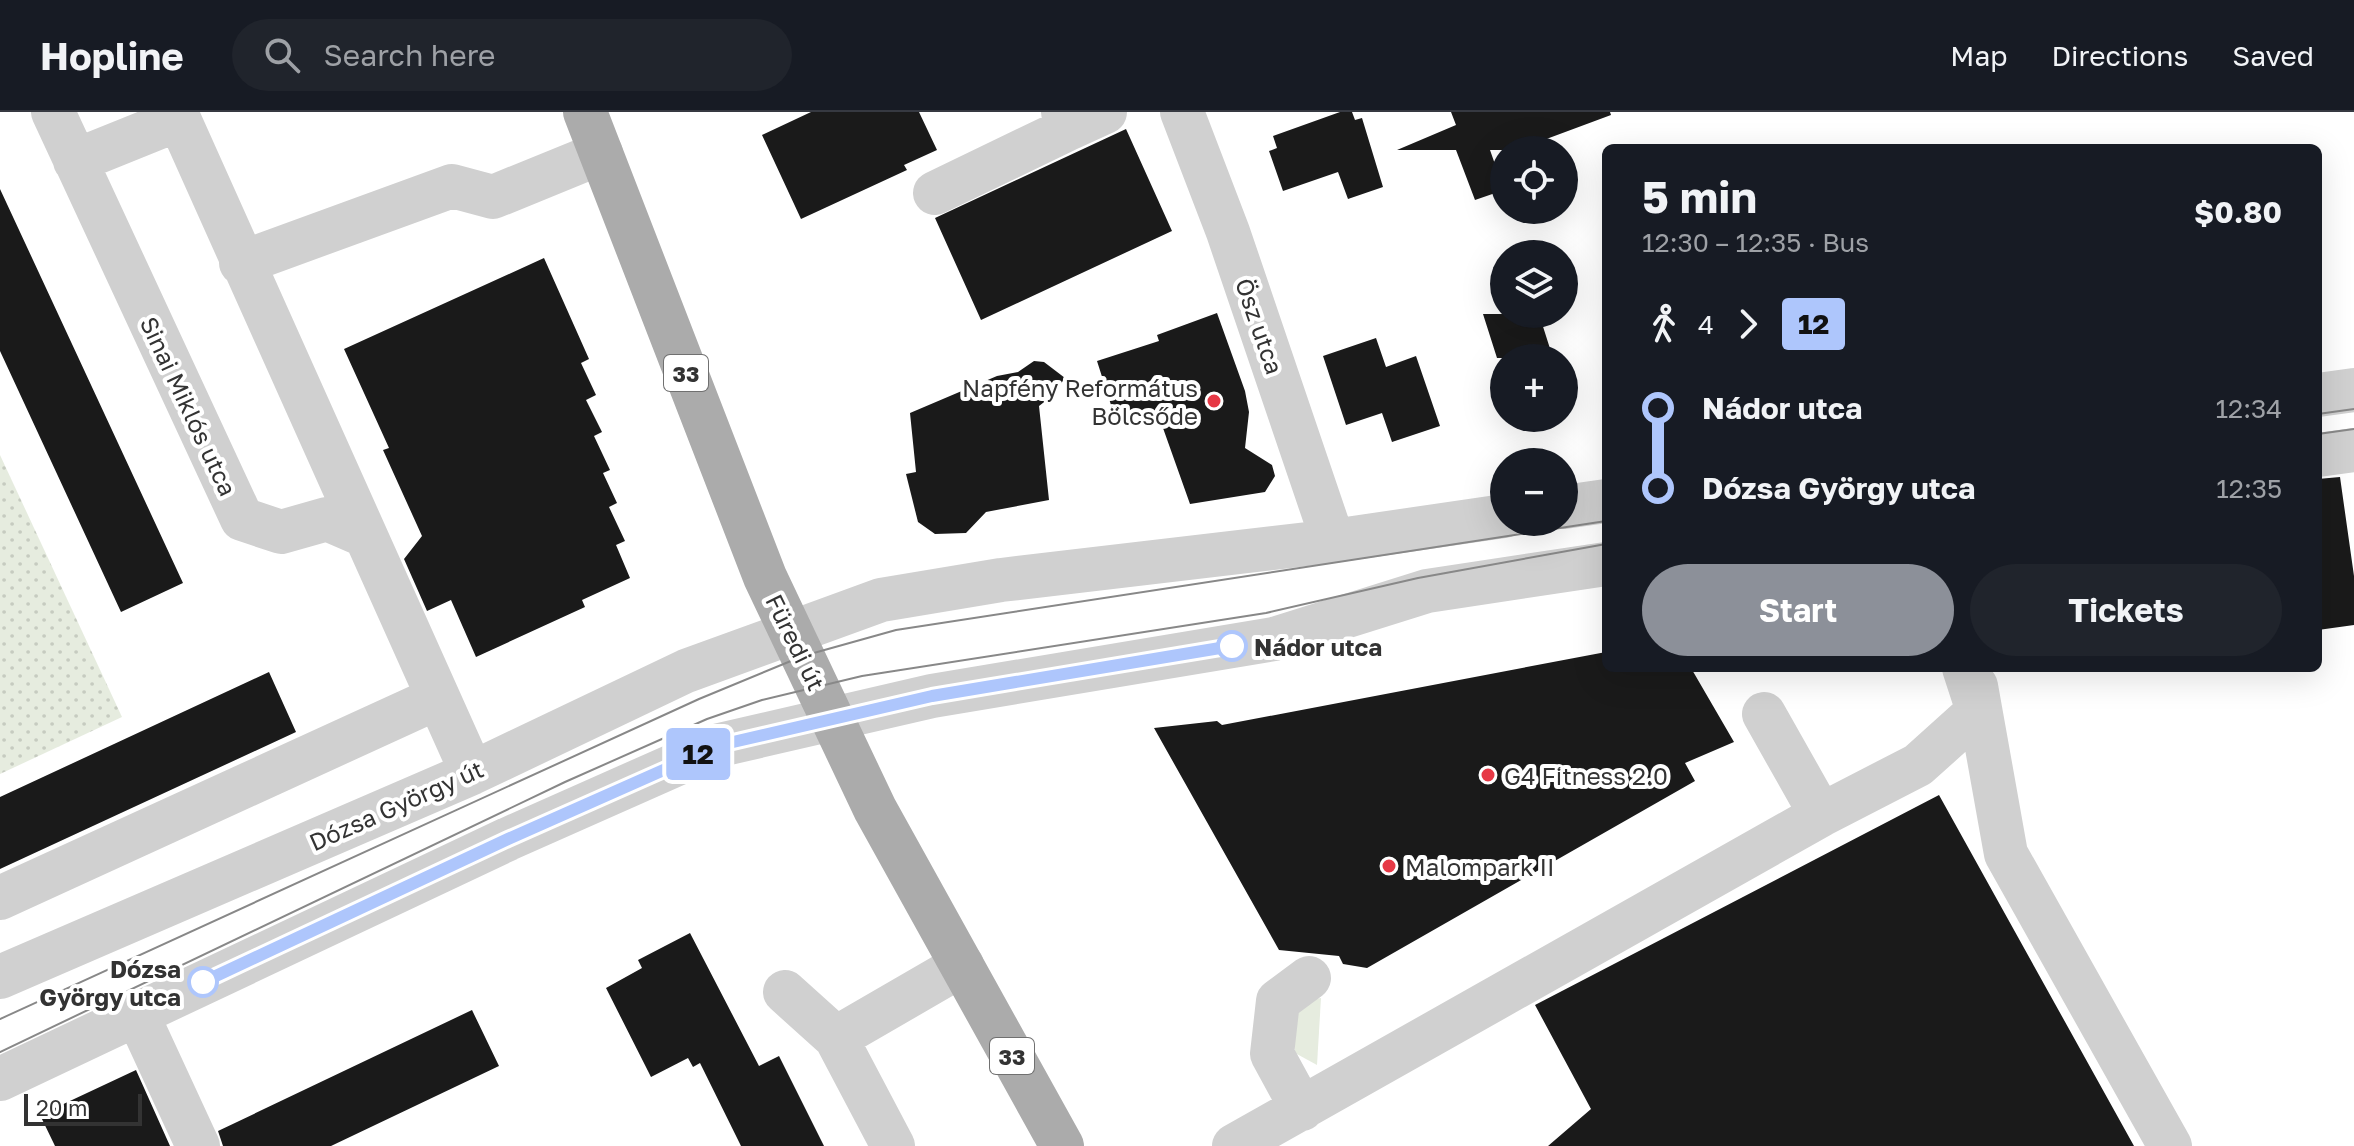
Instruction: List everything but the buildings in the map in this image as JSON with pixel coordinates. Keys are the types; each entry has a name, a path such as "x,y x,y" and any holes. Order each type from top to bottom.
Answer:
{"main road":[{"name":"Füredi út","path":"585,112 765,577 875,809 1062,1146"}],"street":[{"name":"Sinai Miklós utca","path":"53,112 242,519 281,532 327,519 364,535"},
{"name":"Ösz utca","path":"1182,112 1233,247 1333,541"},
{"path":"935,193 1079,117"},
{"path":"75,161 179,119 472,773"},
{"path":"241,263 452,186 493,197 601,153"},
{"path":"2322,394 2354,390"},
{"path":"2322,454 2354,450"},
{"path":"1578,505 1602,502"},
{"path":"792,633 881,600 1001,580 1333,541 1490,518"},
{"path":"0,1079 494,845 720,745 932,696 1274,639 1427,591 1602,565"},
{"name":"Dózsa György út","path":"0,977 472,773 686,671 792,633"},
{"path":"1965,672 1978,711"},
{"path":"1974,672 1978,711 2006,854 2170,1146"},
{"path":"0,898 437,698"},
{"path":"1234,1146 1821,815 1918,765 1978,711"},
{"path":"1764,714 1821,815"},
{"path":"836,1038 962,965"},
{"path":"1302,1109 1272,1054 1278,1001 1309,978"},
{"path":"785,992 836,1038 893,1146"},
{"path":"137,1014 198,1146"}],"shaded area":[{"path":"0,455 122,717 0,774"},
{"path":"1321,998 1317,1065 1295,1053 1290,1015 1309,1000"}],"tram line":[{"path":"2322,413 2354,409"},
{"path":"2322,433 2354,429"},
{"path":"0,1019 699,699 803,656 896,630 1602,522"},
{"path":"0,1052 565,782 707,719 762,700 862,676 1266,613 1418,578 1602,545"}],"bus line":[{"name":"12","path":"203,982 508,839 720,745 932,696 1232,646"}],"place":[{"name":"Napfény Református Bölcsőde","path":"1214,401"},
{"name":"Nádor utca","path":"1232,646"},
{"name":"G4 Fitness 2.0","path":"1488,775"},
{"name":"Malompark II","path":"1389,866"},
{"name":"Dózsa György utca","path":"203,982"}]}
